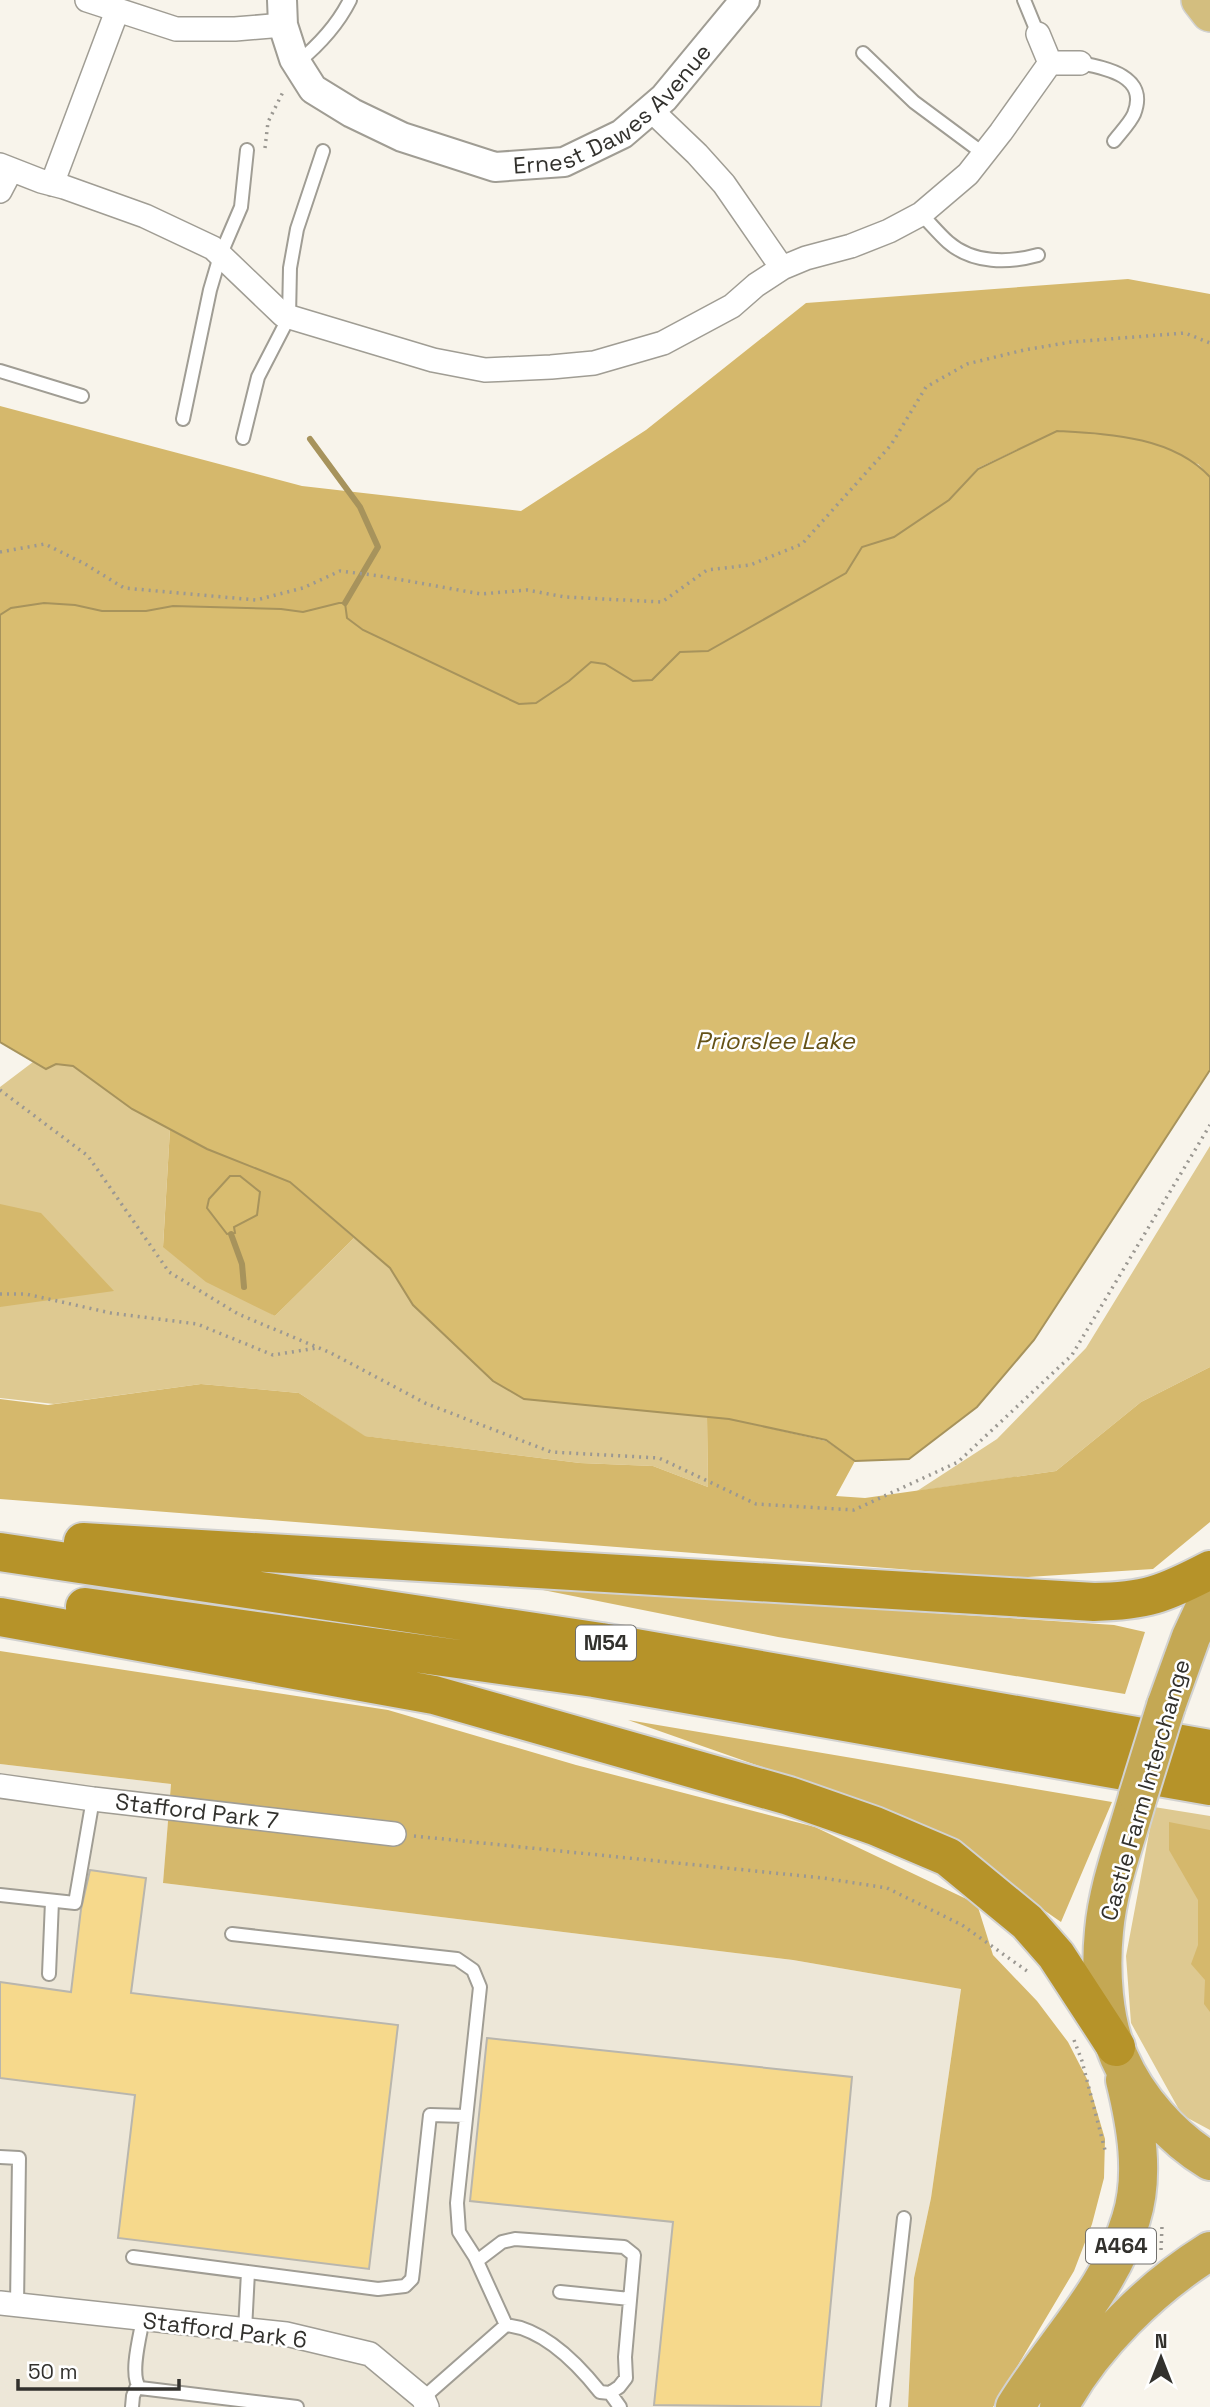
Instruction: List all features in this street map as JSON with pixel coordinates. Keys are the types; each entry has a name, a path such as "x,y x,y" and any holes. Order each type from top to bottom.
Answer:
{"highway":[{"path":"0,1537 1094,1602 1149,1598 1172,1590 1210,1570"},
{"name":"M54","path":"0,1552 601,1642 1210,1749"},
{"name":"M54","path":"0,1595 594,1678 1210,1786"},
{"name":"Castle Farm Interchange","path":"1210,1596 1191,1637 1166,1706 1138,1796 1109,1900 1102,1952 1106,2003 1118,2052 1144,2099 1161,2120 1210,2161"},
{"path":"0,1617 434,1695 789,1796 875,1826 948,1857 1027,1922 1056,1955 1118,2052"},
{"name":"A464","path":"1015,2407 1107,2274 1131,2218 1138,2179 1136,2142 1129,2096 1118,2052"},
{"name":"A464","path":"1059,2407 1098,2350 1135,2310 1173,2277 1210,2251"}],"main road":[{"path":"1199,0 1210,13"}],"street":[{"path":"87,0 176,29 235,29 283,13"},
{"name":"Ernest Dawes Avenue","path":"283,13 297,64 313,89 352,113 402,137 495,167 564,162 622,134 651,110 745,0"},
{"path":"52,184 117,11"},
{"path":"1038,34 1050,64"},
{"path":"1050,64 1080,64"},
{"path":"0,191 6,167 145,216 214,248 282,315 433,360 485,370 551,368 594,363 663,343 732,306 756,285 782,268 806,258 851,246 889,231 921,214 968,174 1050,64"},
{"path":"651,110 724,184 782,268"},
{"name":"Stafford Park 7","path":"0,1786 394,1834"},
{"name":"Stafford Park 6","path":"8,2304 286,2334 370,2354 425,2403"}],"lane":[{"path":"297,64 321,44 350,0"},
{"path":"1024,0 1038,34"},
{"path":"863,53 914,102 984,154"},
{"path":"1080,64 1121,74 1131,81 1136,96 1134,114 1114,141"},
{"path":"183,418 210,290 220,256 241,207 247,150"},
{"path":"243,438 258,377 289,317 290,268 297,229 323,151"},
{"path":"921,214 948,243 962,252 982,259 1023,259 1038,255"},
{"path":"0,371 82,396"},
{"path":"0,1895 75,1903 93,1799"},
{"path":"49,1974 52,1901"},
{"path":"232,1934 457,1959 473,1970 480,1987 457,2203 458,2232 477,2261 506,2325"},
{"path":"132,2257 378,2289 405,2286 413,2271 430,2115 466,2116"},
{"path":"0,2158 19,2158 8,2304"},
{"path":"883,2407 904,2218"},
{"path":"425,2403 506,2325 518,2326 543,2338 580,2366 600,2392 610,2393 620,2387 626,2378 634,2255 624,2247 515,2239 502,2242 477,2261"},
{"path":"245,2330 248,2272"},
{"path":"559,2292 630,2299"},
{"path":"132,2407 137,2386 135,2372 143,2319"},
{"path":"137,2386 297,2407"},
{"path":"610,2393 620,2407"}],"path":[{"path":"0,552 45,544 124,588 257,600 303,588 340,571 481,594 527,590 565,597 662,602 707,570 750,565 802,544 891,446 926,387 967,364 1071,342 1185,332 1210,343"},
{"path":"0,1090 88,1156 169,1272 238,1314 319,1348 425,1404 551,1452 659,1458 757,1504 854,1510 958,1462 1072,1354 1210,1125"},
{"path":"0,1294 26,1294 111,1313 197,1324 273,1354 319,1348"},
{"path":"394,1834 823,1878 887,1888 962,1925 1032,1975"},
{"path":"1073,2038 1083,2061 1109,2166"}],"shaded area":[{"path":"1128,279 1210,294 1210,477 1198,464 1057,431 978,468 950,500 894,537 862,547 846,573 708,651 680,652 652,680 633,681 605,664 591,662 536,703 519,704 363,630 347,618 345,604 339,603 304,612 173,606 146,611 102,611 75,605 11,608 0,615 0,406 302,486 521,511 646,430 806,303"},
{"path":"33,1062 46,1069 56,1064 73,1066 132,1109 170,1129 163,1246 275,1316 354,1238 390,1268 413,1305 493,1381 524,1399 707,1417 708,1487 653,1466 580,1463 364,1436 299,1393 201,1384 54,1404 0,1398 0,1087"},
{"path":"170,1129 207,1149 290,1182 354,1238 275,1316 206,1282 163,1247"},
{"path":"1210,1146 1210,1367 1141,1402 1056,1471 917,1491 997,1439 1086,1348"},
{"path":"0,1204 41,1213 114,1291 0,1307"},
{"path":"1210,1367 1210,1522 1153,1569 1014,1578 0,1499 0,1399 48,1405 201,1384 299,1393 365,1436 580,1463 653,1466 708,1487 707,1417 729,1419 826,1441 855,1461 836,1496 865,1498 1056,1471 1141,1402"},
{"path":"518,1585 1114,1625 1145,1632 1125,1694 778,1637"},
{"path":"0,1651 388,1710 576,1765 815,1827 977,1904 993,1955 1037,2001 1068,2042 1088,2081 1105,2139 1104,2178 1092,2224 1074,2271 993,2407 908,2407 914,2278 931,2198 961,1989 793,1960 163,1883 171,1784 0,1764"},
{"path":"628,1720 1112,1802 1061,1922 943,1840 887,1811"},
{"path":"0,1764 171,1784 163,1883 793,1960 961,1989 931,2198 914,2278 908,2407 0,2407"},
{"path":"1154,1807 1210,1816 1210,2130 1182,2115 1131,2023 1126,1956"},
{"path":"1169,1822 1210,1830 1210,2012 1204,2004 1205,1980 1191,1964 1198,1945 1198,1900 1169,1850"}],"water":[{"name":"Priorslee Lake","path":"1057,431 1118,436 1159,445 1195,463 1210,477 1210,1070 1034,1340 977,1407 909,1459 855,1461 826,1440 729,1419 524,1399 493,1381 413,1305 390,1268 290,1182 207,1149 132,1109 73,1066 56,1064 46,1069 0,1042 0,615 11,608 44,603 75,605 102,611 146,611 173,606 303,612 345,603 347,618 363,630 519,704 536,703 591,662 605,664 633,681 652,680 680,652 708,651 846,573 862,547 894,537 949,500 978,469"},
{"path":"230,1176 240,1176 260,1192 257,1215 234,1227 235,1233 227,1234 207,1208 209,1199"}],"building":[{"path":"90,1870 146,1878 131,1993 398,2025 369,2269 118,2238 135,2095 0,2078 0,1982 71,1992 81,1909"},
{"path":"487,2038 852,2077 821,2407 654,2405 673,2222 470,2201"}],"waterway":[{"path":"310,439 360,507 378,547 345,603"},
{"path":"231,1234 242,1264 244,1287"}]}
